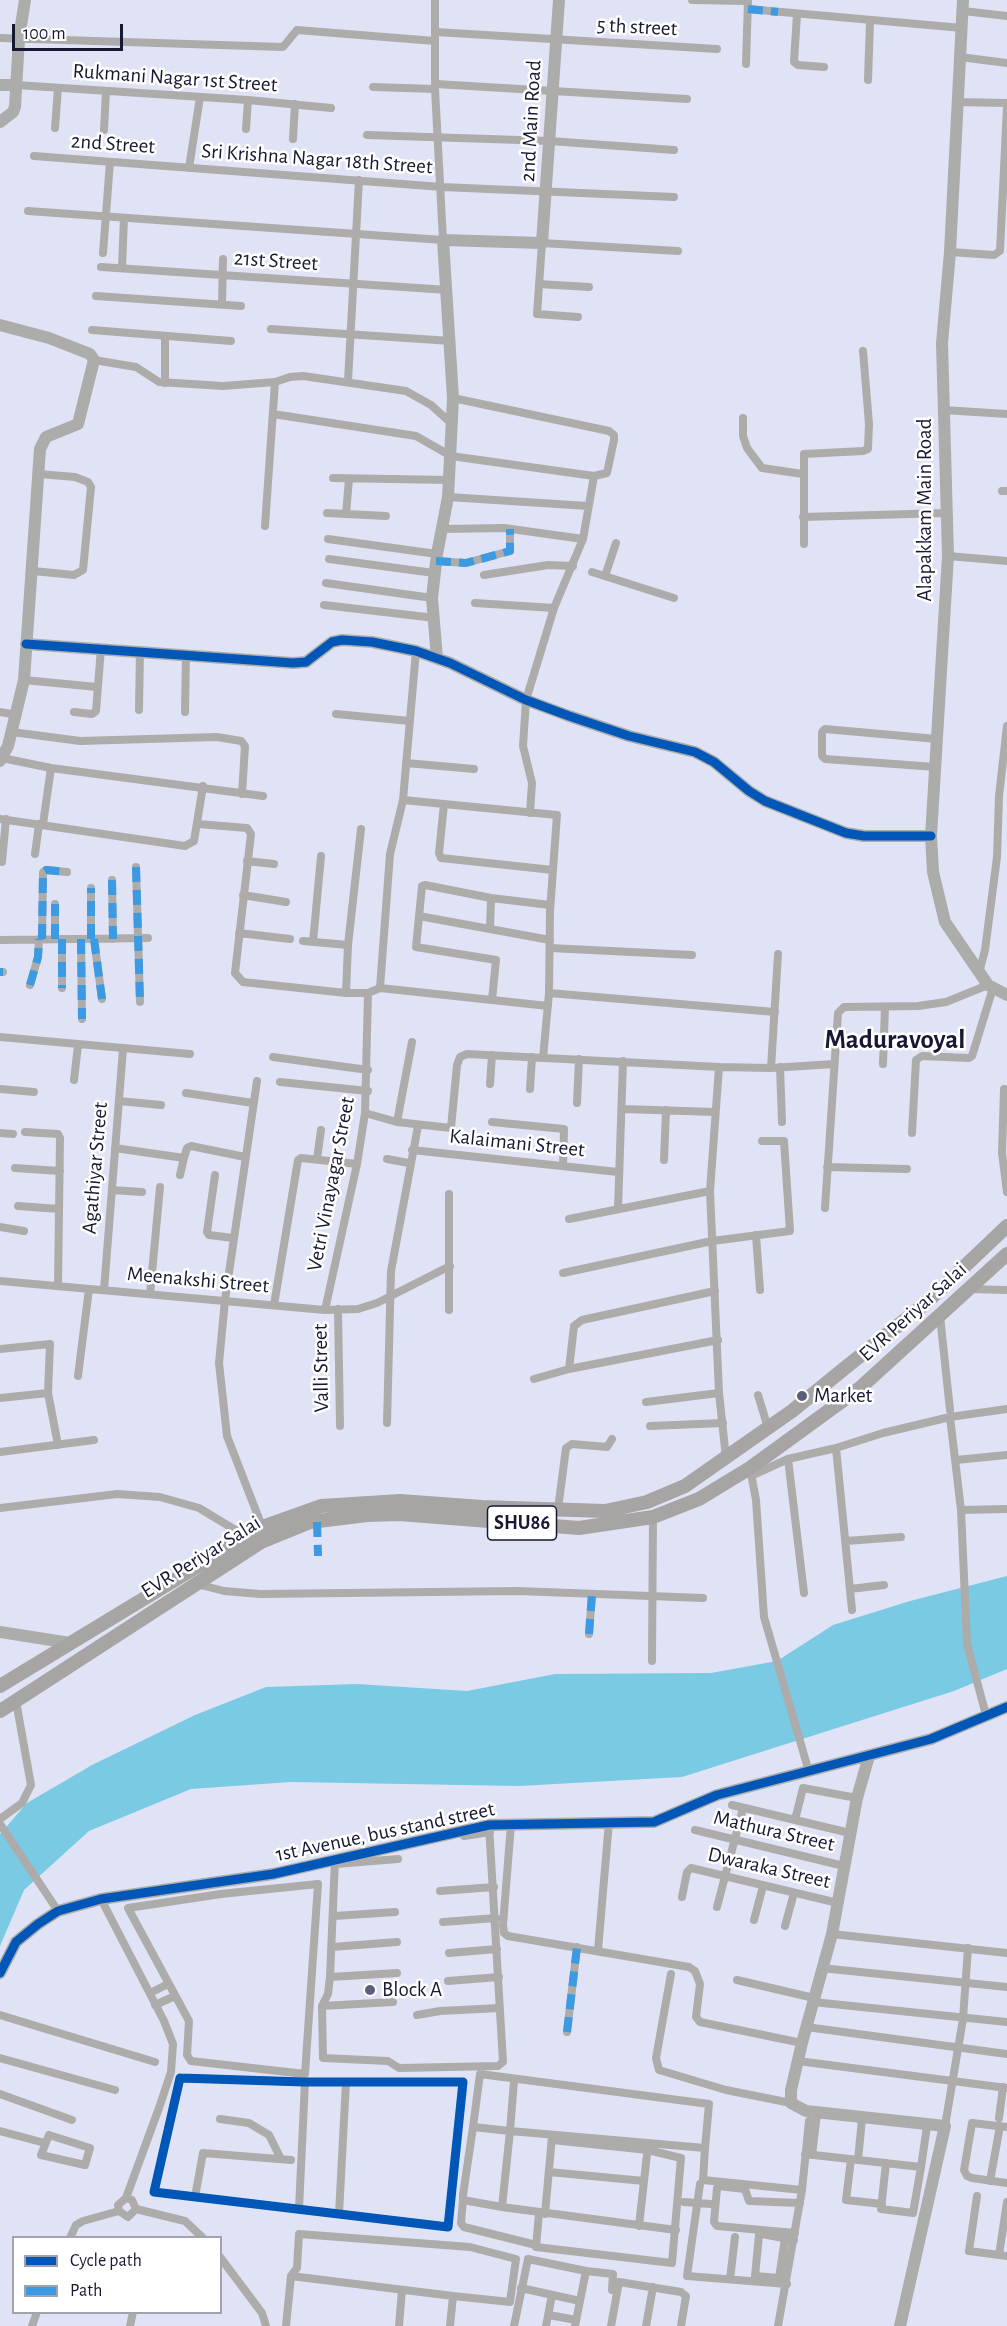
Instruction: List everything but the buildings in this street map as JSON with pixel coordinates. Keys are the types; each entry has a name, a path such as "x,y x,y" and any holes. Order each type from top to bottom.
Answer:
{"main road":[{"name":"EVR Periyar Salai","path":"0,1686 247,1537 310,1522 367,1515 434,1510 605,1510 647,1502 685,1486 768,1428 913,1313 1007,1226"},
{"name":"EVR Periyar Salai","path":"434,1510 579,1528 653,1517 699,1499 752,1472 860,1388 1007,1254"},
{"path":"913,1313 925,1329"},
{"name":"EVR Periyar Salai","path":"0,1711 197,1584 266,1532"}],"street":[{"path":"0,122 13,112 19,38 25,0"},
{"path":"435,0 435,87 453,398 449,480 435,563 432,598 437,658"},
{"name":"2nd Main Road","path":"542,243 559,0"},
{"path":"692,0 748,3 797,14 962,28"},
{"path":"746,64 748,3"},
{"path":"963,6 1007,16"},
{"name":"Alapakkam Main Road","path":"963,6 956,102 950,252 942,343 948,556 932,836 933,872 945,922 979,973 991,986 1007,995"},
{"path":"797,14 794,62 798,65 824,67"},
{"path":"868,80 870,21"},
{"name":"5 th street","path":"19,38 283,47 297,30 717,49"},
{"path":"0,38 19,38"},
{"path":"960,57 1007,63"},
{"path":"0,85 16,85"},
{"name":"Rukmani Nagar 1st Street","path":"16,85 248,100 331,108"},
{"path":"373,87 435,87 687,99"},
{"path":"55,128 58,88"},
{"path":"104,130 106,91"},
{"path":"189,168 200,97"},
{"path":"246,129 248,100"},
{"path":"950,252 994,255 1000,251 1007,105 956,102"},
{"path":"293,139 295,104"},
{"path":"367,135 438,135 674,150"},
{"name":"2nd Street","path":"34,156 189,168"},
{"path":"103,253 110,162"},
{"name":"Sri Krishna Nagar 18th Street","path":"189,168 442,186 674,197"},
{"path":"348,381 359,180"},
{"path":"28,211 443,240 678,251"},
{"path":"122,268 124,218"},
{"path":"542,243 537,314 578,317"},
{"path":"222,304 223,260"},
{"name":"21st Street","path":"101,267 448,290"},
{"path":"539,284 589,287"},
{"path":"96,296 241,306"},
{"path":"0,325 49,338 90,354 94,360 136,368 154,380 165,383 223,386 275,382 303,376 406,391 431,405 451,423"},
{"path":"271,329 451,341"},
{"path":"92,330 231,341"},
{"path":"165,336 165,383"},
{"path":"804,544 803,457 806,453 863,452 868,449 869,424 863,351"},
{"path":"94,360 78,424 46,437 40,449 24,680 17,715 12,732 4,746 1,760 263,796"},
{"path":"265,526 275,382"},
{"path":"273,414 416,436 451,456 594,476 607,473 614,440 614,435 609,431 453,398"},
{"path":"943,411 1007,414"},
{"path":"743,418 745,442 756,461 771,471 803,474"},
{"path":"33,571 74,575 83,570 91,488 88,482 75,477 39,474"},
{"path":"530,813 531,778 524,746 526,700 554,609 583,539 594,476"},
{"path":"333,478 449,480"},
{"path":"346,514 349,479"},
{"path":"447,497 588,506"},
{"path":"327,513 386,516"},
{"path":"803,517 946,513"},
{"path":"442,529 510,529 583,539"},
{"path":"329,559 466,563 510,551 510,529"},
{"path":"328,539 435,563"},
{"path":"605,576 616,543"},
{"path":"948,556 1007,561"},
{"path":"484,575 548,565 573,566"},
{"path":"592,572 674,598"},
{"path":"326,583 432,598"},
{"path":"476,603 554,609"},
{"path":"324,605 435,618"},
{"path":"26,644 140,650 261,661 306,662 332,642 342,640 372,642 416,651 437,658 526,700 629,735 695,752 714,762 765,801 846,833 932,836"},
{"path":"74,712 96,713 101,648"},
{"path":"139,710 140,650"},
{"path":"380,988 390,854 403,800 416,651"},
{"path":"185,712 186,654"},
{"path":"24,680 97,687"},
{"path":"0,712 17,715"},
{"path":"336,714 410,722"},
{"path":"936,767 825,759 822,756 822,732 825,729 938,739"},
{"path":"979,973 985,950 997,857 1002,839 1007,730"},
{"path":"12,732 80,741 208,737 241,741 245,746 242,794"},
{"path":"406,763 474,769"},
{"path":"35,854 51,768"},
{"path":"2,862 3,819 185,846 194,841 203,786"},
{"path":"403,800 557,815 550,905 549,993 543,1058"},
{"path":"444,804 439,853 441,858 553,870"},
{"path":"198,824 247,828 251,834 235,973 243,982 346,993 368,993 380,988 548,1006"},
{"path":"346,993 348,945 361,829"},
{"path":"321,856 308,941 348,945"},
{"path":"997,857 1007,859"},
{"path":"247,861 274,864"},
{"path":"136,867 143,938 140,1002"},
{"path":"30,985 38,957 43,872 46,870 67,872"},
{"path":"112,880 113,939"},
{"path":"492,1000 496,960 416,947 423,885 491,898 550,905"},
{"path":"91,888 92,939 102,999"},
{"path":"243,895 286,902"},
{"path":"490,929 491,898"},
{"path":"55,904 62,988"},
{"path":"419,916 490,929 550,944 692,955"},
{"path":"239,933 290,939"},
{"path":"0,940 143,938"},
{"path":"81,939 82,1019"},
{"path":"778,954 775,1012 776,1068 782,1122"},
{"path":"825,1208 837,1013 841,1009 918,1006 946,1002 991,986"},
{"path":"912,1133 916,1060 922,1056 972,1056 991,986"},
{"name":"Vetri Vinayagar Street","path":"325,1310 357,1164 368,1091 368,993"},
{"path":"549,993 775,1012"},
{"path":"883,1064 885,1007"},
{"path":"0,1037 190,1054"},
{"path":"397,1122 412,1042"},
{"path":"74,1080 78,1045"},
{"name":"Agathiyar Street","path":"104,1290 123,1049"},
{"path":"365,1113 418,1126 452,1128 460,1057 467,1054 719,1067 776,1068 834,1064"},
{"path":"490,1084 492,1055"},
{"path":"273,1057 368,1070"},
{"path":"530,1089 532,1057"},
{"path":"577,1103 579,1059"},
{"path":"618,1209 623,1061"},
{"path":"719,1067 710,1191 719,1393 726,1458"},
{"path":"257,1081 233,1238 219,1363 227,1436 266,1532"},
{"path":"280,1082 368,1091"},
{"path":"0,1089 34,1092"},
{"path":"1004,1089 1002,1153 1007,1192"},
{"path":"186,1094 253,1103"},
{"path":"119,1101 161,1104"},
{"path":"623,1109 716,1112"},
{"path":"664,1160 666,1110"},
{"path":"492,1122 564,1129 562,1166"},
{"path":"387,1423 391,1271 411,1150 418,1126"},
{"path":"317,1159 321,1130"},
{"path":"25,1132 59,1136 58,1286"},
{"path":"0,1133 13,1134"},
{"path":"563,1273 712,1241 790,1231 784,1141 762,1141"},
{"path":"180,1175 184,1158 191,1146 245,1157"},
{"path":"115,1148 184,1158"},
{"name":"Kalaimani Street","path":"411,1150 618,1172"},
{"path":"274,1305 299,1158 357,1164"},
{"path":"387,1159 409,1163"},
{"path":"828,1167 907,1169"},
{"path":"15,1168 60,1168"},
{"path":"214,1175 207,1232 233,1238"},
{"path":"150,1294 160,1187"},
{"path":"112,1190 142,1192"},
{"path":"569,1219 710,1191"},
{"path":"448,1194 449,1310"},
{"path":"18,1206 59,1209"},
{"path":"0,1227 24,1231"},
{"path":"756,1235 760,1290"},
{"name":"Meenakshi Street","path":"0,1281 325,1310 358,1309 377,1303 450,1266"},
{"path":"78,1376 89,1289"},
{"path":"968,1289 1007,1290"},
{"path":"569,1369 574,1326 582,1320 715,1291"},
{"name":"Valli Street","path":"338,1309 340,1426"},
{"path":"940,1316 961,1510 967,1644 986,1716"},
{"path":"534,1379 569,1369 718,1340"},
{"path":"0,1349 50,1344 48,1393 58,1445"},
{"path":"0,1398 48,1393"},
{"path":"646,1402 719,1393"},
{"path":"758,1395 768,1428"},
{"path":"809,1772 764,1617 752,1472 788,1459 836,1448 950,1414 1007,1409"},
{"path":"650,1426 723,1424"},
{"path":"558,1509 566,1448 572,1444 607,1447 612,1439"},
{"path":"0,1452 94,1440"},
{"path":"836,1448 852,1610"},
{"path":"956,1460 1007,1455"},
{"path":"788,1459 804,1593"},
{"path":"0,1508 117,1494 160,1497 199,1508 247,1537"},
{"path":"961,1510 1007,1509"},
{"path":"652,1661 653,1517"},
{"path":"846,1541 901,1537"},
{"path":"197,1584 225,1591 260,1594 518,1590 703,1598"},
{"path":"850,1588 885,1585"},
{"path":"589,1634 592,1594"},
{"path":"0,1632 70,1643"},
{"path":"0,1819 22,1803 31,1785 16,1701"},
{"name":"1st Avenue, bus stand street","path":"3,1960 16,1942 58,1911 101,1899 273,1874 511,1824 654,1822 717,1795 931,1739 1007,1707"},
{"path":"791,2103 791,2090 802,2043 832,1934 857,1798 868,1756"},
{"path":"795,1820 802,1788 857,1798"},
{"path":"732,1805 850,1833"},
{"path":"717,1907 743,1808"},
{"path":"598,1950 609,1822"},
{"path":"0,1824 58,1911"},
{"path":"511,1824 504,1933 508,1936 674,1963 695,1971 700,1984 696,2017 700,2022 802,2043"},
{"path":"398,1859 336,1862 330,1977 328,1994 322,2006 323,2058 388,2061 399,2068 498,2066 503,2062 490,1829 432,1841"},
{"name":"Mathura Street","path":"695,1830 844,1866"},
{"name":"Dwaraka Street","path":"682,1897 687,1872 691,1868 838,1903"},
{"path":"318,1884 305,2074 191,2061 188,2055 189,2021 168,1984 128,1908 221,1894 318,1884"},
{"path":"754,1920 763,1886"},
{"path":"440,1891 494,1887"},
{"path":"785,1926 794,1893"},
{"path":"101,1899 150,1993 173,2044 174,2058 153,2125 126,2198 118,2205 119,2211 128,2217 136,2209"},
{"path":"334,1916 395,1912"},
{"path":"443,1922 496,1918"},
{"path":"832,1934 1007,1953"},
{"path":"332,1947 397,1942"},
{"path":"567,2032 577,1947"},
{"path":"900,2326 954,2080 963,2019 968,1948"},
{"path":"449,1953 497,1949"},
{"path":"821,1968 1007,1987"},
{"path":"330,1977 397,1973"},
{"path":"671,1974 656,2058 659,2070 726,2090 791,2103 806,2111 945,2126"},
{"path":"448,1981 499,1977"},
{"path":"737,1980 814,2000 963,2019 1007,2022"},
{"path":"150,1993 168,1984"},
{"path":"155,2005 175,1996"},
{"path":"322,2006 393,2002"},
{"path":"417,2015 440,2011 500,2008"},
{"path":"0,2015 155,2061"},
{"path":"806,2027 1007,2055"},
{"path":"0,2058 115,2090"},
{"path":"798,2061 1005,2087 1002,2123 990,2181"},
{"path":"648,2146 681,2158 672,2263 536,2247 536,2245 464,2227 461,2223 480,2074 514,2081 709,2103 703,2180 802,2190"},
{"path":"180,2078 346,2082 463,2082 448,2227 154,2192 180,2078"},
{"path":"502,2208 514,2081"},
{"path":"299,2209 305,2082"},
{"path":"339,2214 346,2082"},
{"path":"0,2094 72,2120"},
{"path":"778,2326 809,2154 811,2124 817,2114 927,2126 913,2213 881,2209 886,2163"},
{"path":"862,2119 846,2200 882,2204"},
{"path":"220,2120 249,2123 268,2135 281,2160"},
{"path":"1002,2123 970,2124 965,2174 1007,2184"},
{"path":"153,2125 169,2128"},
{"path":"473,2127 648,2146 705,2148"},
{"path":"0,2131 45,2143"},
{"path":"49,2135 90,2148 85,2165 41,2155 45,2143 49,2135"},
{"path":"536,2245 549,2172 552,2137"},
{"path":"639,2226 648,2146"},
{"path":"195,2196 203,2153 291,2160"},
{"path":"809,2154 921,2167"},
{"path":"549,2172 644,2181"},
{"path":"700,2184 687,2276 787,2284"},
{"path":"795,2237 717,2226 714,2222 717,2188 718,2186 745,2189 749,2201 800,2203"},
{"path":"978,2196 968,2249 1003,2256 1007,2202"},
{"path":"126,2198 132,2200 136,2209"},
{"path":"463,2200 502,2208 676,2230"},
{"path":"684,2202 711,2204"},
{"path":"136,2209 185,2221 201,2236"},
{"path":"71,2236 76,2225 83,2221 119,2211"},
{"path":"286,2326 291,2276 297,2268 299,2234 470,2247 516,2259 510,2302 291,2276"},
{"path":"784,2238 779,2278 754,2276 759,2235 795,2237"},
{"path":"730,2279 735,2237"},
{"path":"514,2326 528,2259 586,2271 588,2269 614,2276 605,2326"},
{"path":"222,2260 262,2313 266,2326"},
{"path":"549,2315 576,2323 586,2271"},
{"path":"611,2326 619,2282 681,2292 685,2295 681,2326"},
{"path":"646,2326 653,2287"},
{"path":"521,2288 580,2301"},
{"path":"399,2326 402,2290"},
{"path":"546,2326 552,2295"},
{"path":"450,2326 453,2296"}],"water":[{"path":"1007,1576 1007,1669 954,1691 682,1777 519,1786 291,1782 191,1789 89,1831 24,1890 0,1946 0,1834 27,1803 92,1765 195,1715 266,1687 357,1684 467,1691 555,1674 711,1673 777,1661 833,1625 910,1601"}],"marked path":[{"path":"748,9 778,12"},
{"path":"436,561 466,563 510,551 510,529"},
{"path":"136,867 140,1002"},
{"path":"42,939 43,872 46,870 67,872"},
{"path":"112,880 113,939"},
{"path":"91,888 91,939"},
{"path":"55,904 55,939"},
{"path":"30,985 38,957 39,939"},
{"path":"62,939 62,988"},
{"path":"81,939 82,1019"},
{"path":"94,939 102,999"},
{"path":"317,1522 318,1556"},
{"path":"589,1634 592,1594"},
{"path":"567,2032 577,1947"}],"cycle path":[{"path":"26,644 293,663 306,662 332,642 342,640 372,642 416,651 450,663 526,700 569,716 629,736 695,752 714,762 765,801 846,833 864,836 931,836"},
{"path":"0,1973 16,1942 38,1924 58,1911 101,1899 273,1874 489,1825 654,1822 717,1795 931,1739 1007,1707"},
{"path":"180,2078 305,2082 463,2082 448,2227 154,2192 180,2078"}],"place":[{"name":"Market","path":"802,1396"},
{"name":"Block A","path":"370,1990"}],"district":[{"name":"Maduravoyal","path":"895,1040"}]}
